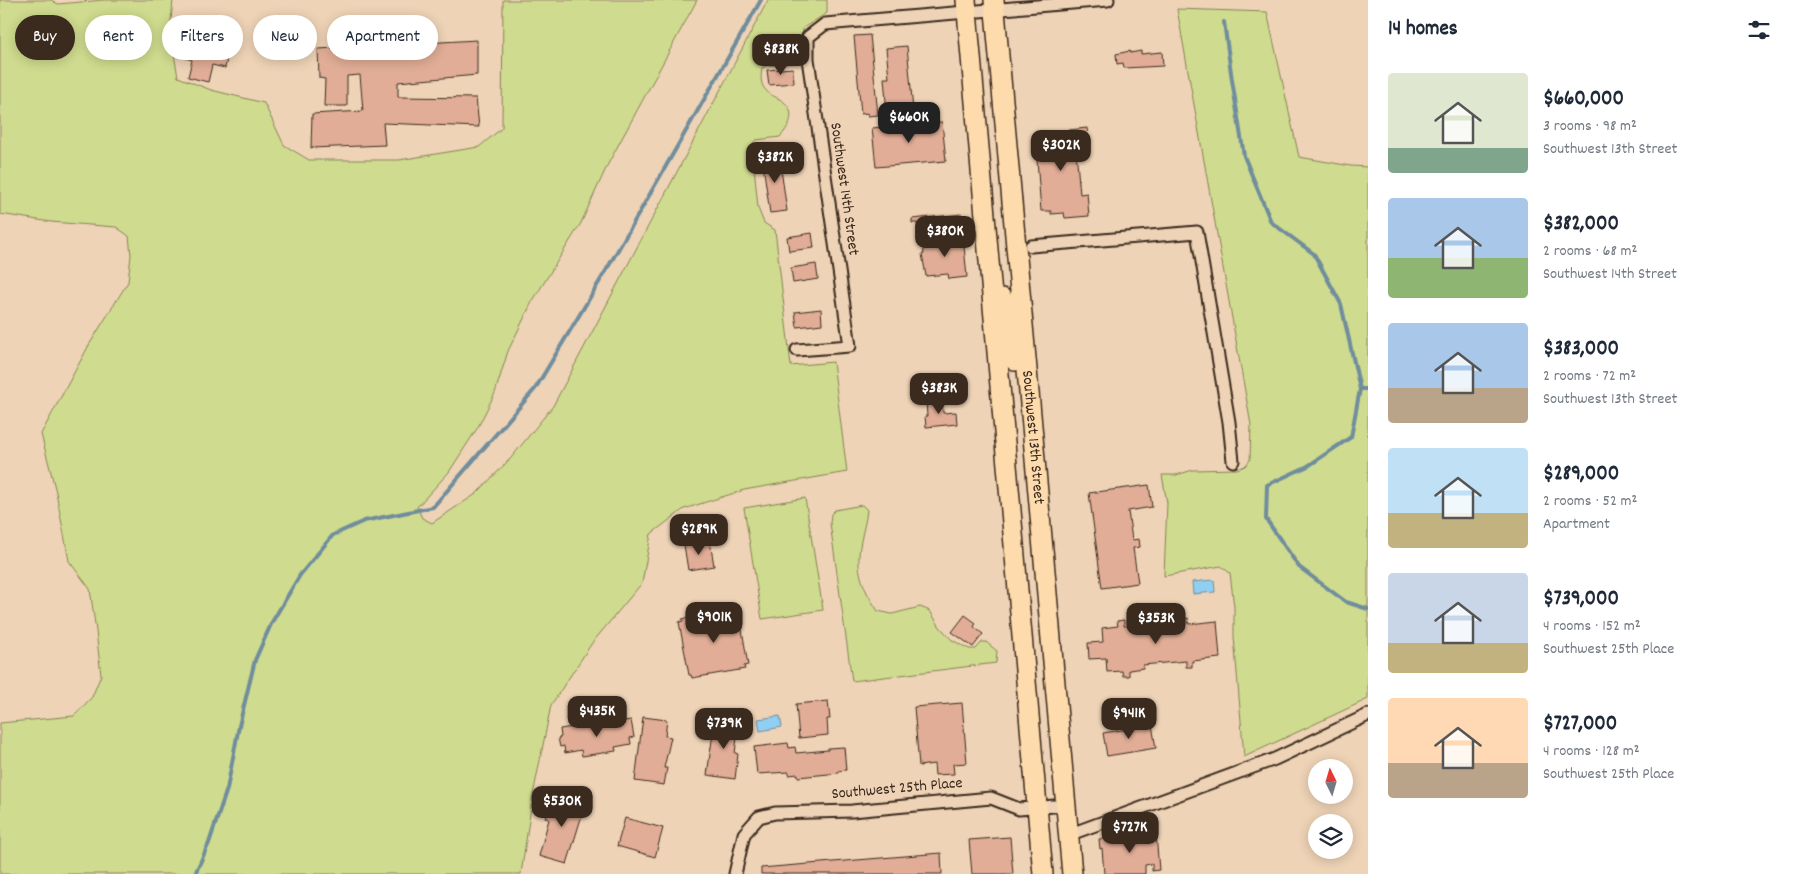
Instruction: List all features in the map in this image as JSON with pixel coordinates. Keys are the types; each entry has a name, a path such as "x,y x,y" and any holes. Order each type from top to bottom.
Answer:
{"main road":[{"name":"Southwest 13th Street","path":"994,4 1023,247 1028,386 1072,874"},
{"name":"Southwest 13th Street","path":"966,6 1042,874"},
{"path":"988,250 1023,247"},
{"path":"990,280 1001,290 1019,378 1028,386"},
{"path":"1012,531 1041,529"}],"street":[{"path":"966,6 1108,0"},
{"name":"Southwest 14th Street","path":"797,350 850,346 808,59 808,36 825,24 966,6"},
{"path":"1023,247 1197,232 1229,422 1233,461"},
{"path":"1068,835 1274,759 1368,715"},
{"name":"Southwest 25th Place","path":"735,874 744,834 759,818 775,813 852,811 991,798 1019,809 1066,805"}],"green space":[{"path":"0,0 51,0 58,4 104,0 173,0 172,15 162,15 162,60 175,60 178,77 211,90 264,103 284,145 309,160 399,160 479,147 502,128 503,0 697,0 608,164 581,223 532,302 508,351 495,393 478,427 449,472 417,507 422,518 432,523 476,494 511,458 553,406 768,0 827,0 827,13 803,28 801,62 762,68 761,78 766,91 782,100 788,106 791,115 789,124 780,137 756,140 752,145 758,208 764,223 775,230 791,366 833,362 847,472 744,490 684,509 651,534 642,583 592,643 551,705 532,800 521,874 0,874 0,723 74,716 92,697 101,675 90,589 69,561 56,492 41,434 89,345 128,282 131,255 129,236 116,227 51,222 0,214"},
{"path":"1177,9 1267,12 1299,157 1368,167 1368,699 1244,757 1230,573 1221,566 1164,576 1167,503 1162,475 1176,475 1193,470 1237,469 1245,466 1250,460 1251,425"},
{"path":"805,498 823,610 762,619 744,508"},
{"path":"862,505 867,510 859,551 861,578 878,611 892,614 920,607 930,611 940,627 952,640 969,649 976,649 982,642 986,642 997,651 996,663 852,681 830,523 831,514 835,510"}],"water":[{"path":"1214,580 1215,592 1193,594 1192,582"},
{"path":"780,716 782,727 760,731 758,719"}],"building":[{"path":"870,35 878,115 868,116 868,113 861,114 854,36"},
{"path":"477,40 477,75 398,82 398,97 476,98 479,127 383,123 385,145 311,148 312,114 363,111 360,75 347,76 347,106 324,106 325,79 319,78 318,49 327,48 327,60 438,60 438,42"},
{"path":"907,46 913,110 887,113 884,78 889,78 886,48"},
{"path":"1130,51 1130,53 1141,51 1141,54 1162,52 1163,66 1124,68 1123,63 1117,64 1116,54"},
{"path":"192,60 227,60 225,68 212,65 208,82 188,77"},
{"path":"793,68 794,83 769,85 767,70"},
{"path":"942,122 946,161 876,167 872,128"},
{"path":"1087,128 1089,146 1082,147 1084,150 1076,151 1080,194 1087,193 1089,216 1065,218 1064,213 1051,214 1051,211 1041,211 1035,134"},
{"path":"779,155 787,211 770,213 762,158"},
{"path":"962,214 963,226 918,230 917,223 912,223 912,219"},
{"path":"812,233 814,248 789,251 787,237"},
{"path":"963,236 967,277 949,279 948,274 926,276 922,254 924,254 923,243 930,242 929,238 938,238 938,241 948,240 947,237"},
{"path":"816,264 818,279 793,283 791,268"},
{"path":"821,309 822,324 797,327 795,312"},
{"path":"942,400 943,413 956,412 957,424 926,427 926,401"},
{"path":"1149,485 1152,507 1128,511 1132,540 1139,539 1140,547 1133,548 1138,583 1102,588 1089,493"},
{"path":"710,541 714,566 688,570 684,545"},
{"path":"735,610 736,613 739,612 748,665 744,666 745,669 692,678 689,675 679,622 683,621 682,619"},
{"path":"965,615 976,623 974,627 983,634 973,647 952,632"},
{"path":"1188,618 1189,624 1217,621 1220,658 1192,661 1192,667 1186,667 1186,661 1143,665 1143,668 1129,670 1129,676 1123,676 1122,671 1107,672 1106,658 1089,659 1088,643 1103,642 1102,628 1118,626 1117,621 1124,620 1124,626 1139,625 1139,628 1182,624 1182,619"},
{"path":"828,701 830,719 827,719 828,735 799,738 796,704"},
{"path":"962,703 967,763 953,764 954,774 935,775 934,764 919,766 914,707"},
{"path":"643,717 667,720 665,736 671,737 664,768 667,768 664,785 635,781"},
{"path":"715,719 739,722 735,753 738,754 735,779 707,775"},
{"path":"631,720 634,737 630,738 631,744 615,747 616,751 582,756 581,750 565,753 564,746 560,747 558,738 561,737 560,729"},
{"path":"1152,725 1156,748 1107,756 1103,733"},
{"path":"788,743 789,748 795,747 796,753 844,747 846,770 838,771 839,773 798,777 798,774 789,775 789,772 757,774 754,747"},
{"path":"553,793 586,802 567,864 539,856 549,819 545,818"},
{"path":"625,818 663,828 655,857 617,846"},
{"path":"1156,834 1159,870 1152,871 1152,864 1145,865 1145,874 1104,874 1102,848 1100,849 1099,839"},
{"path":"1010,837 1013,874 972,874 969,840"},
{"path":"941,853 942,874 761,874 761,868"}],"waterway":[{"path":"195,874 209,843 227,789 239,726 255,660 272,622 300,575 333,535 364,521 433,507 535,389 607,269 761,0"},
{"path":"1224,22 1244,156 1271,222 1314,254 1341,304 1360,389 1351,437 1308,466 1267,485 1266,519 1299,567 1346,602 1368,609"},
{"path":"1360,389 1368,389"}]}
